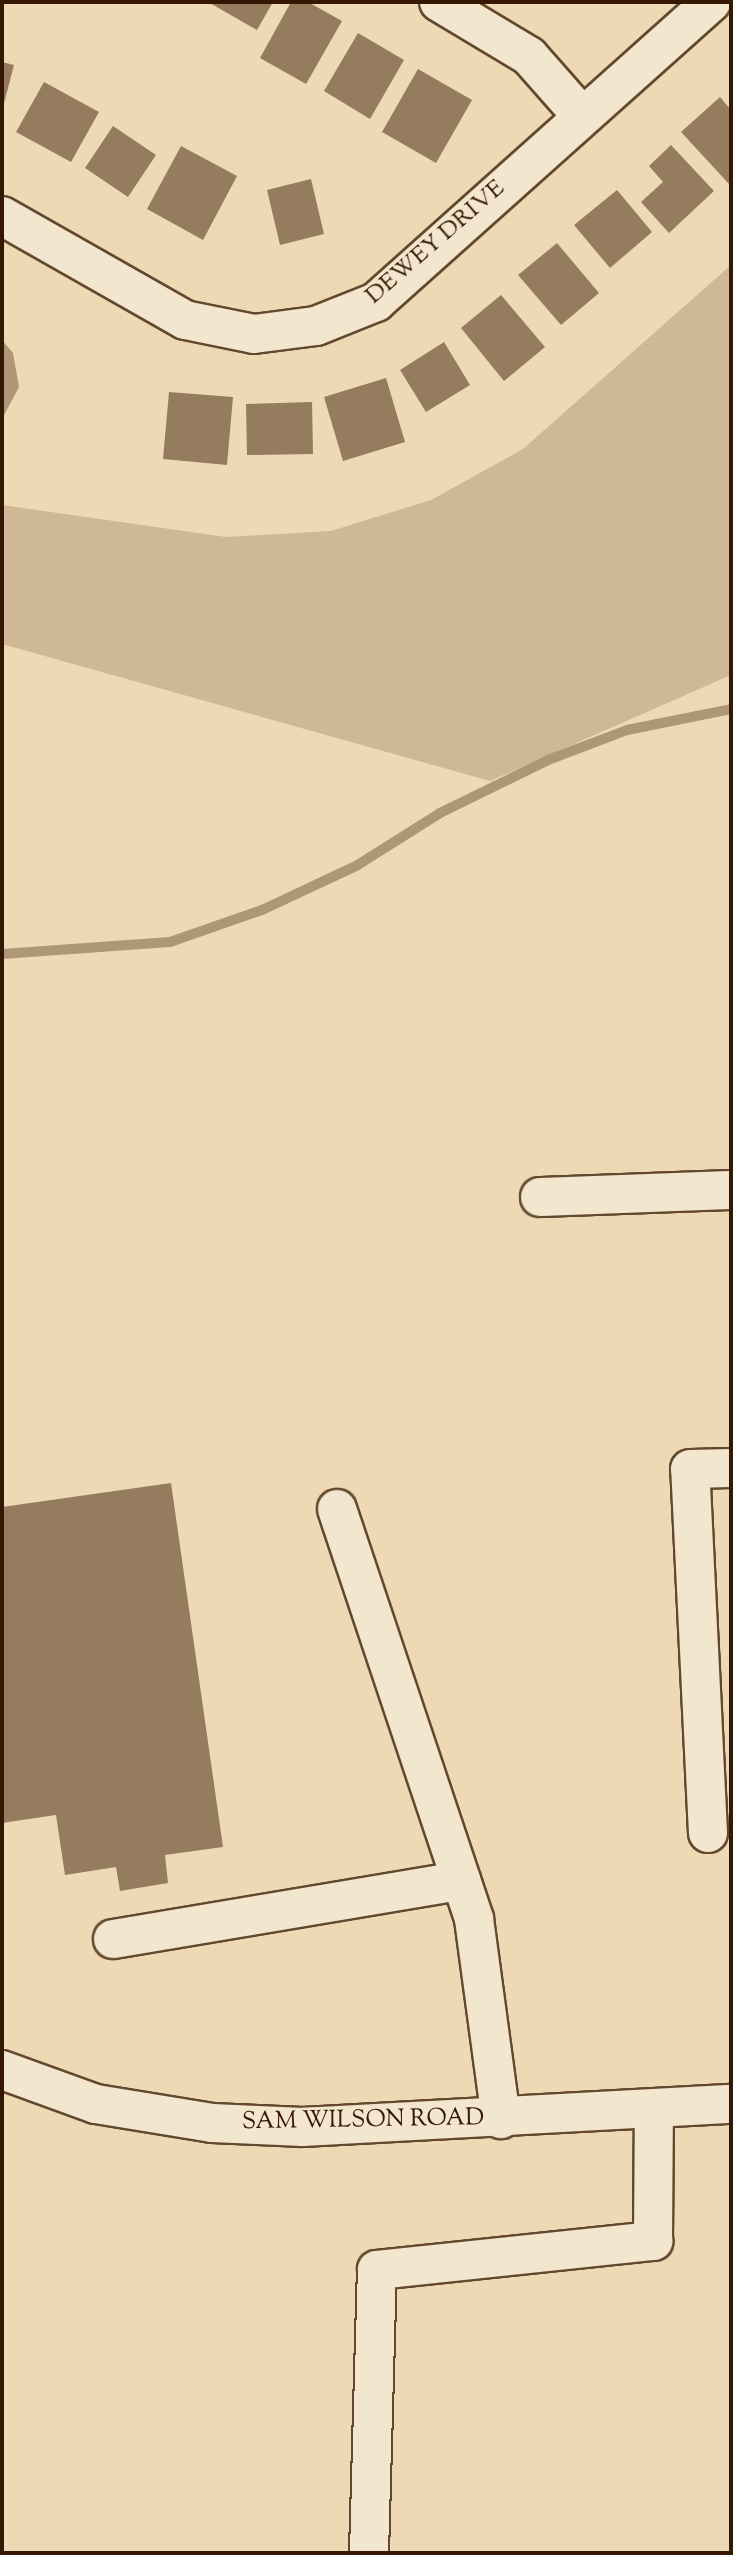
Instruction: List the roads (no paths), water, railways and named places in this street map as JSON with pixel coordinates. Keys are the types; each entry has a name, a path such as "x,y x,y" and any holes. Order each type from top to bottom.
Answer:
{"street":[{"path":"439,2 529,56 581,115"},
{"name":"DEWEY DRIVE","path":"2,216 185,320 254,334 316,326 376,302 581,115 711,2"},
{"path":"541,1197 731,1190"},
{"path":"708,1833 690,1469 731,1468"},
{"path":"337,1508 474,1919 501,2119"},
{"path":"113,1938 461,1881"},
{"name":"SAM WILSON ROAD","path":"2,2070 96,2104 212,2123 303,2127 654,2111 731,2104"},
{"path":"369,2553 377,2270 653,2241 654,2111"}],"waterway":[{"path":"2,954 170,942 262,910 356,866 440,813 548,760 627,730 731,709"}]}
